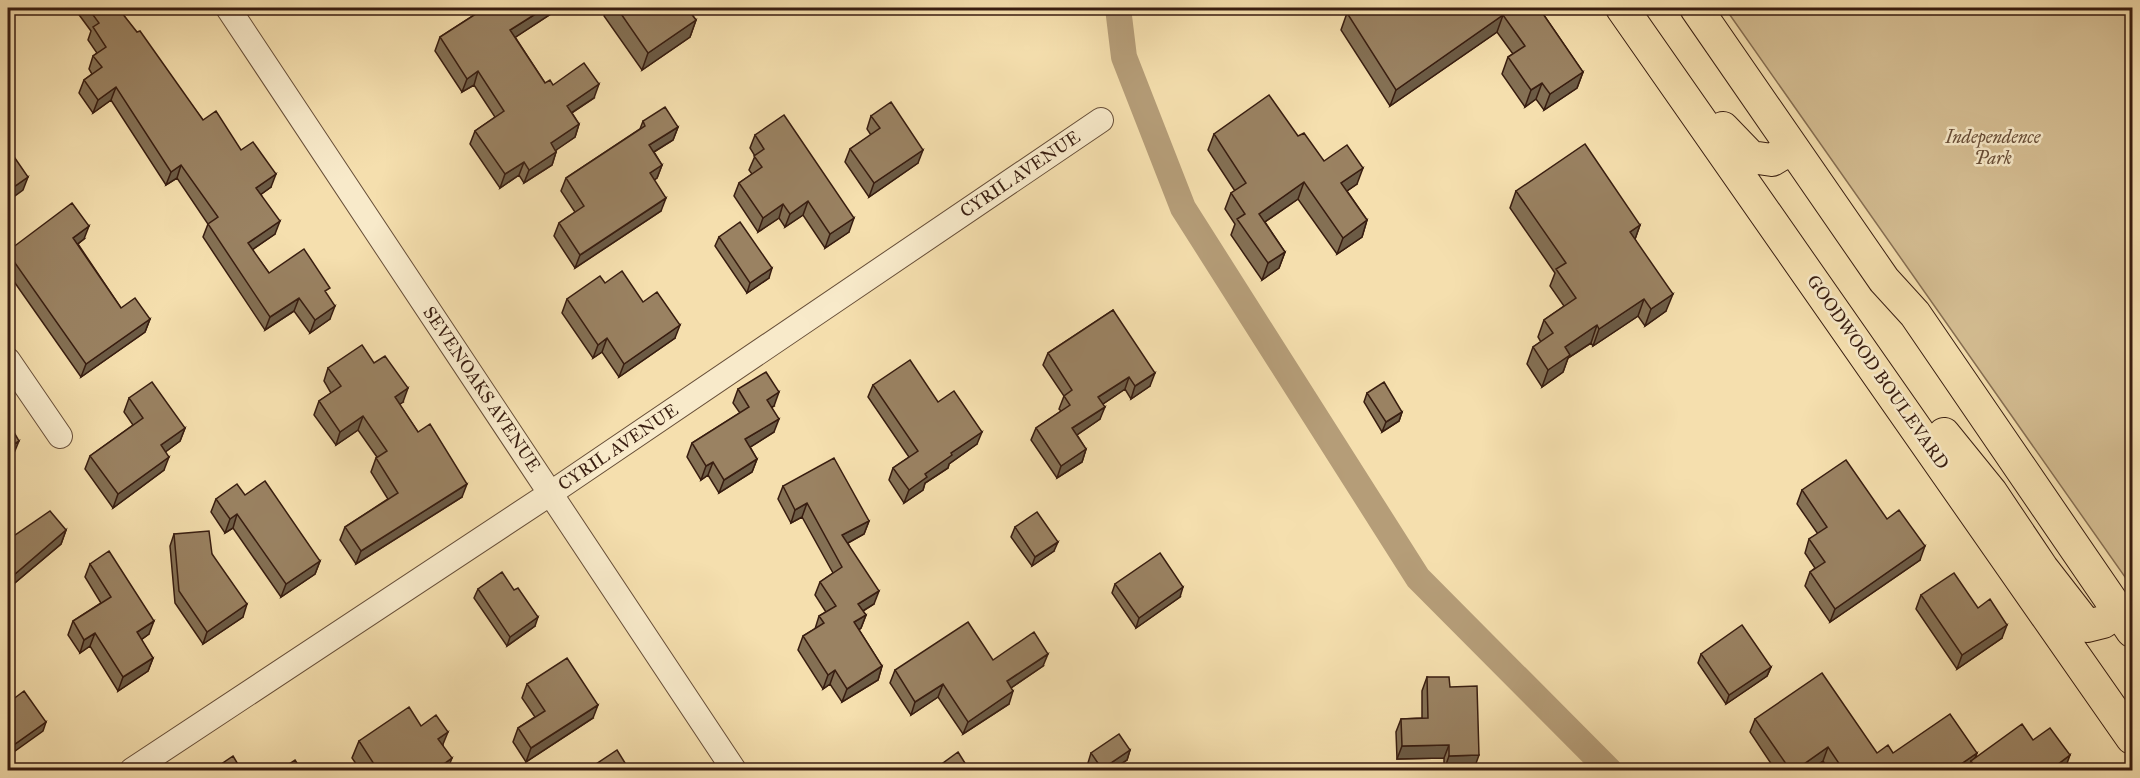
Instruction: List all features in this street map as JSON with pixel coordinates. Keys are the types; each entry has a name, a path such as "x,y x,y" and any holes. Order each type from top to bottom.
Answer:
{"main road":[{"name":"GOODWOOD BOULEVARD","path":"1622,8 2133,738"},
{"path":"1696,8 1884,280 1915,314 2126,621"},
{"path":"1671,77 1751,157 1772,160 1792,148"},
{"path":"1888,387 1921,411 1942,432 1991,492 2042,568 2087,626 2103,622 2126,621"}],"street":[{"name":"SEVENOAKS AVENUE","path":"228,8 734,771"},
{"name":"CYRIL AVENUE","path":"133,770 551,493 1101,120"},
{"path":"8,360 60,436"}],"green space":[{"name":"Independence Park","path":"1725,8 2132,8 2132,587"}],"building":[{"path":"88,8 118,8 137,32 140,31 203,120 216,111 241,150 253,142 276,174 256,188 280,221 248,243 269,273 304,249 330,288 325,291 335,306 315,320 299,298 270,317 208,224 218,217 181,165 171,172 116,87 98,100 84,80 102,67 93,56 106,47 93,27 99,23"},
{"path":"485,8 545,8 510,30 545,83 550,80 553,85 584,63 599,84 567,106 579,124 551,143 556,152 529,170 524,162 505,174 475,131 504,111 478,71 467,79 440,37"},
{"path":"617,8 687,8 696,20 648,53"},
{"path":"1355,8 1539,8 1583,72 1550,94 1542,83 1531,90 1508,57 1525,46 1503,15 1396,90 1347,13"},
{"path":"1269,95 1298,136 1304,133 1324,161 1347,145 1363,168 1341,183 1367,220 1343,238 1304,182 1259,214 1285,252 1268,263 1237,219 1245,214 1231,193 1246,183 1214,134"},
{"path":"891,102 923,150 874,183 850,149 880,128 871,116"},
{"path":"665,107 678,127 649,145 662,165 650,173 666,198 580,255 559,223 584,206 566,178 645,126 643,121"},
{"path":"784,115 854,218 830,234 808,201 790,214 783,204 763,218 739,183 762,167 754,156 764,149 755,135"},
{"path":"1585,144 1640,225 1630,232 1673,294 1651,309 1644,299 1599,329 1597,325 1565,347 1570,355 1548,370 1533,347 1553,333 1544,320 1576,298 1556,269 1566,263 1516,191"},
{"path":"8,148 28,177 8,191"},
{"path":"72,203 89,226 73,238 121,308 135,298 150,319 86,364 8,253"},
{"path":"740,222 772,268 750,283 719,237"},
{"path":"622,271 643,302 657,292 680,325 624,364 607,338 598,345 567,299 600,276 605,283"},
{"path":"1113,310 1155,373 1135,386 1129,377 1098,397 1105,407 1072,428 1086,449 1061,466 1036,428 1070,405 1064,396 1072,390 1048,353"},
{"path":"362,345 374,363 385,356 408,388 395,397 418,432 430,424 467,484 361,551 345,527 398,493 376,458 387,451 363,416 340,432 319,401 341,386 328,368"},
{"path":"910,360 938,402 954,391 982,432 951,453 952,455 925,474 927,477 909,490 893,468 918,451 873,385"},
{"path":"766,372 779,392 767,400 779,419 745,439 757,459 724,480 713,462 706,466 692,443 749,407 738,389"},
{"path":"152,382 185,428 161,445 169,457 118,494 90,456 143,418 129,398"},
{"path":"1384,382 1402,412 1386,422 1367,393"},
{"path":"8,422 19,441 8,448"},
{"path":"834,458 869,521 842,535 879,591 858,604 866,615 854,622 882,666 847,689 835,670 828,675 803,636 824,623 819,616 836,606 820,582 842,567 807,503 795,510 783,486"},
{"path":"1846,460 1887,519 1899,510 1925,546 1835,609 1810,572 1825,562 1809,539 1827,527 1802,490"},
{"path":"265,481 320,561 286,584 237,514 230,519 216,499 237,484 245,495"},
{"path":"50,511 66,530 15,574 8,565 8,540"},
{"path":"1037,512 1058,542 1035,557 1015,527"},
{"path":"209,531 212,554 247,604 207,632 179,591 174,534"},
{"path":"109,551 154,621 137,632 153,658 123,677 95,633 84,640 73,621 111,597 90,564"},
{"path":"1160,553 1183,587 1139,618 1115,584"},
{"path":"502,572 514,590 518,588 538,617 510,637 478,589"},
{"path":"1954,573 1978,608 1990,599 2007,625 1962,655 1921,595"},
{"path":"968,622 993,660 1034,632 1048,654 1007,681 1013,691 968,722 943,684 915,702 895,670"},
{"path":"1742,625 1771,667 1729,695 1701,654"},
{"path":"567,658 598,705 531,748 518,728 545,711 527,684"},
{"path":"1822,673 1877,753 1888,745 1893,753 1950,714 1977,753 1951,771 1844,771 1828,747 1791,771 1755,719"},
{"path":"1427,677 1449,677 1450,687 1477,686 1479,755 1449,756 1449,745 1402,746 1401,719 1428,718"},
{"path":"24,691 46,722 8,749 8,726 10,724 8,703"},
{"path":"409,707 421,726 436,715 448,732 438,739 452,758 434,771 364,771 374,764 359,741"},
{"path":"2022,724 2033,740 2050,728 2070,755 2049,771 1978,771 1971,761"},
{"path":"1119,734 1130,750 1102,769 1091,753"},
{"path":"617,750 630,771 587,771 587,770"},
{"path":"958,752 970,771 932,771"},
{"path":"233,756 242,771 211,771"},
{"path":"295,760 302,771 279,771"},
{"path":"1544,764 1548,771 1533,771"}],"waterway":[{"path":"1118,8 1124,57 1183,208 1418,578 1609,770"}]}
